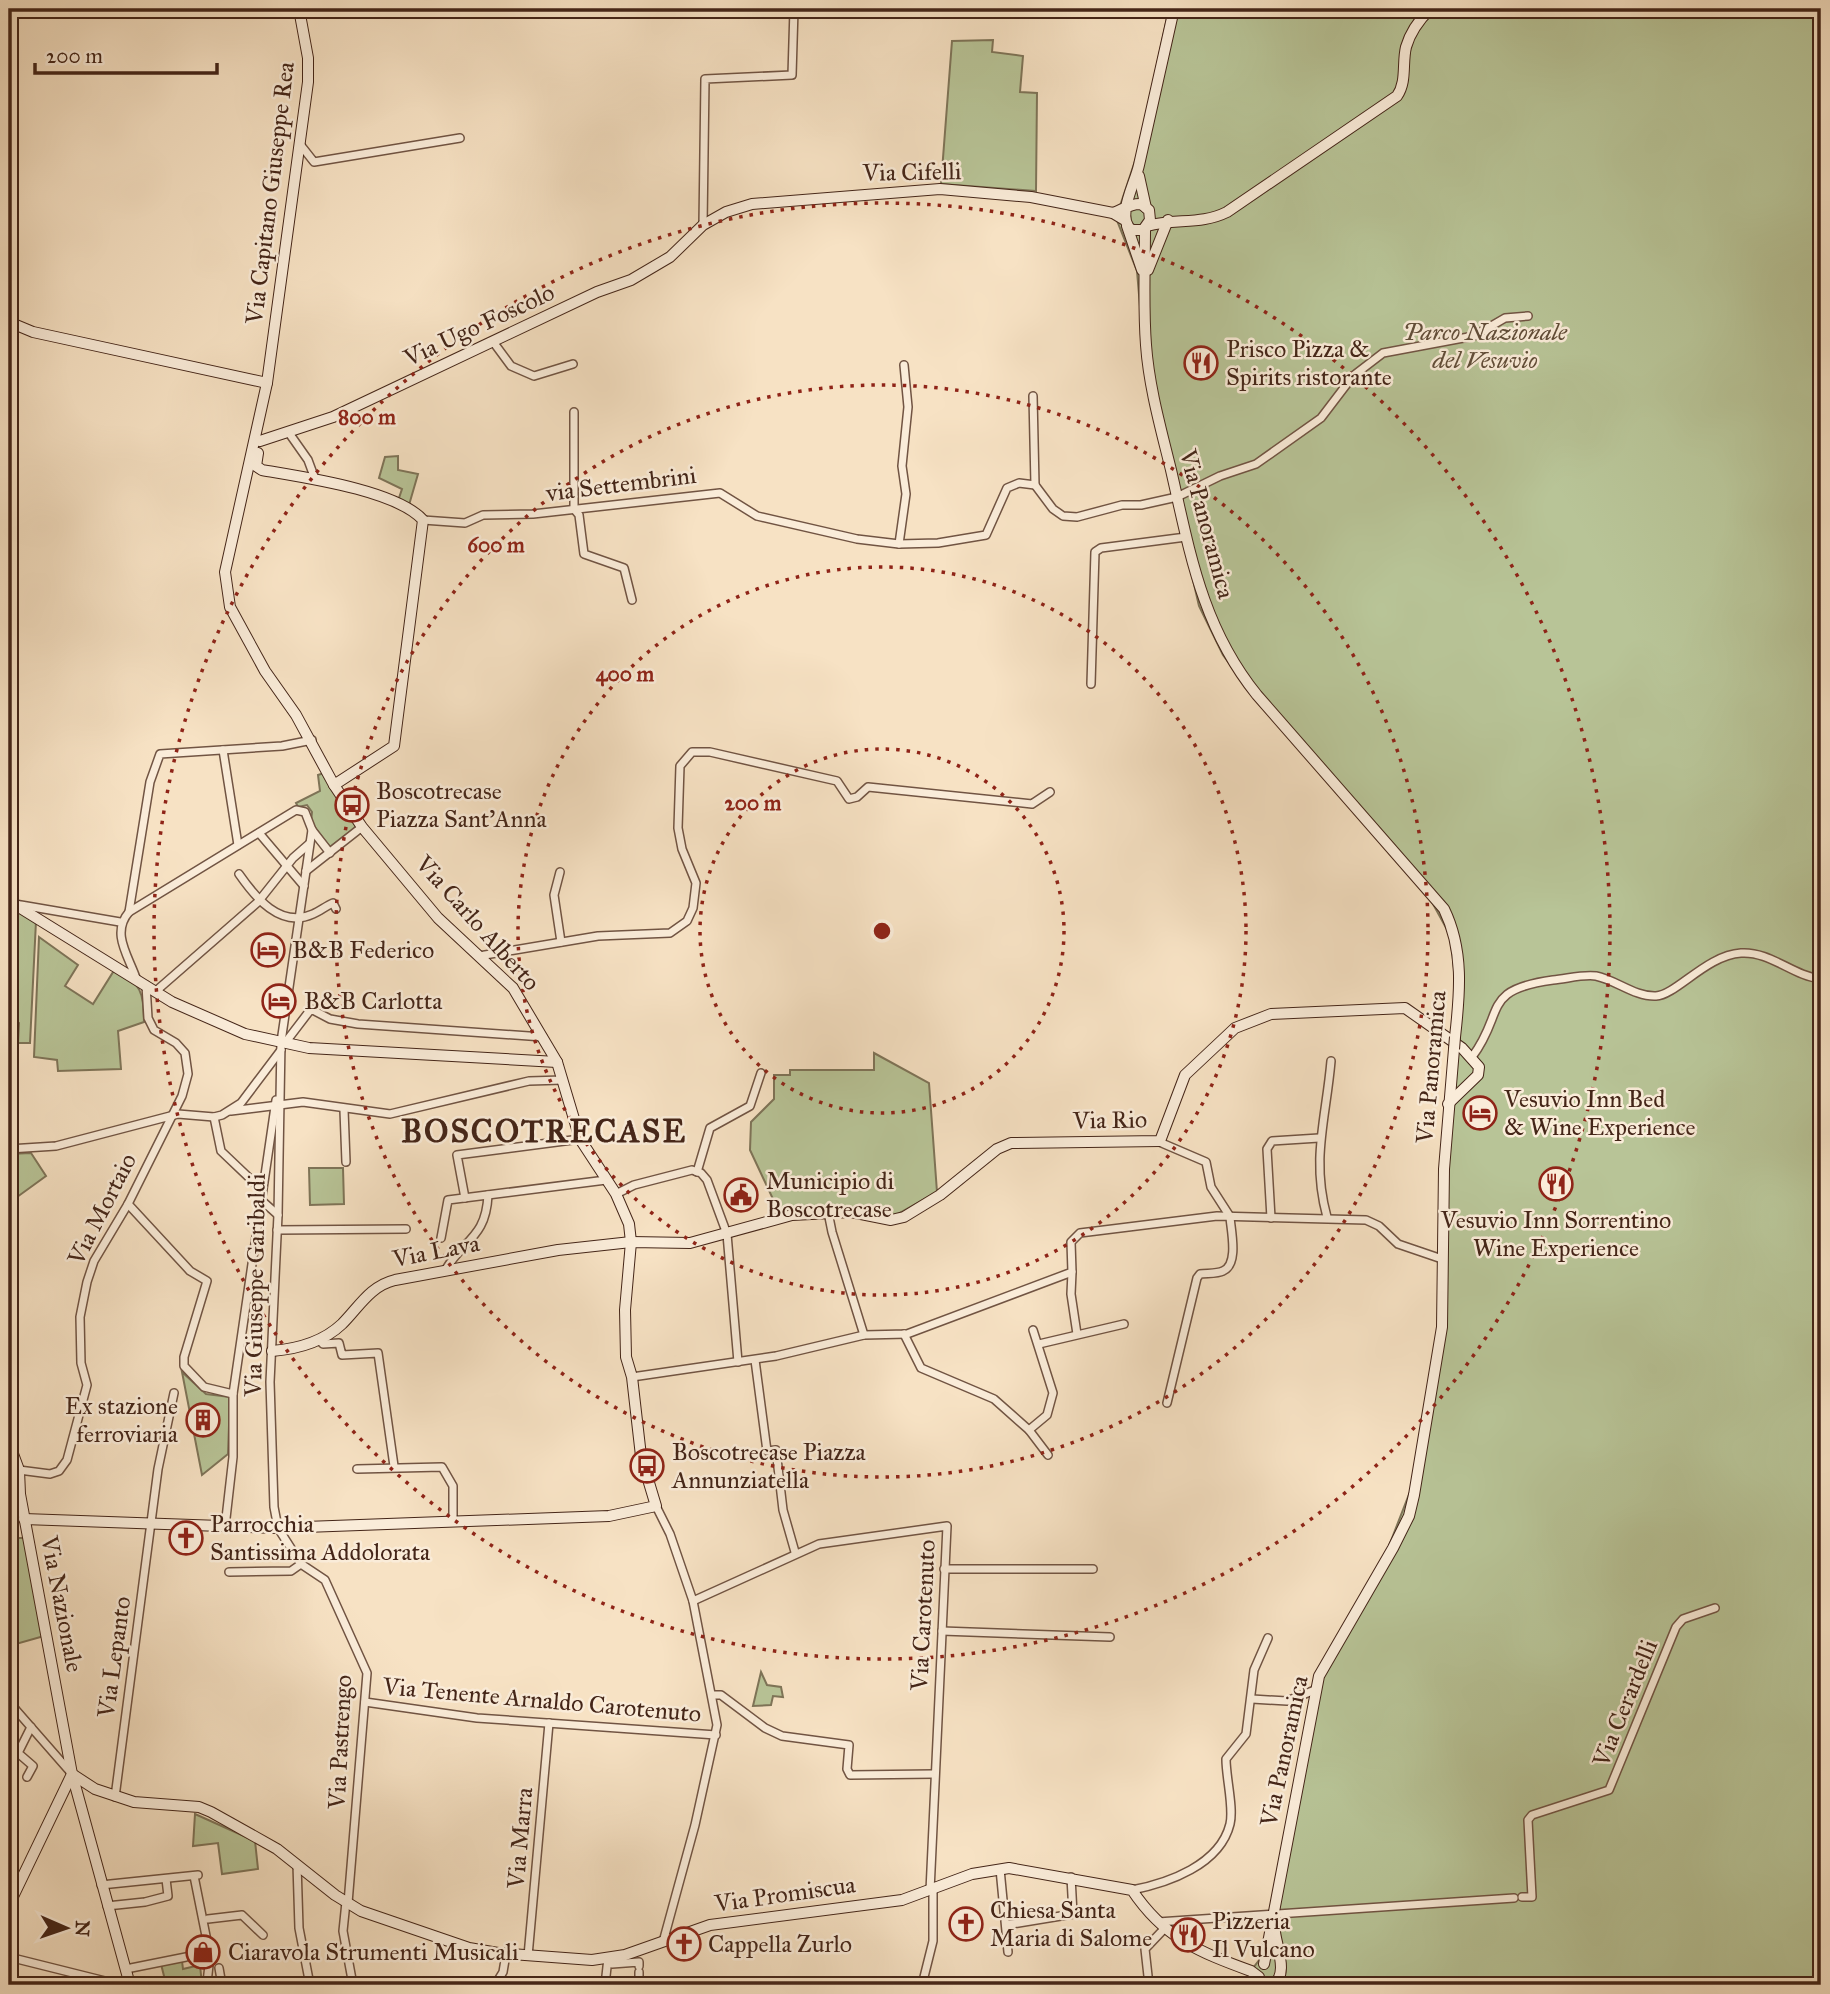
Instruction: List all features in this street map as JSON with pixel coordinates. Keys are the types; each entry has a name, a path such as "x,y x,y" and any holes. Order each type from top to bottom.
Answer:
{"street":[{"name":"Via Capitano Giuseppe Rea","path":"267,383 309,68 299,9"},
{"path":"703,225 705,79 792,75 793,9"},
{"path":"1121,216 1139,165 1174,9"},
{"path":"1121,216 1138,231 1168,220 1205,221 1227,212 1397,96 1402,85 1406,46 1415,28 1430,9"},
{"path":"299,143 314,162 460,138"},
{"path":"1139,165 1140,191 1147,209"},
{"name":"Via Cifelli","path":"703,225 726,212 752,204 940,189 1031,197 1121,216"},
{"path":"1121,216 1135,204 1168,220"},
{"name":"Via Panoramica","path":"1147,209 1150,220 1146,227 1145,344 1151,384 1196,580 1217,635 1234,666 1444,909 1455,936 1459,971 1448,1104 1440,1348 1409,1516 1380,1572 1333,1649 1315,1690 1274,1920 1270,1978"},
{"name":"Via Panoramica","path":"1121,216 1145,277"},
{"name":"Via Panoramica","path":"1145,277 1168,220"},
{"name":"Via Ugo Foscolo","path":"260,441 332,417 494,343 597,292 631,280 670,257 703,225"},
{"path":"1033,396 1035,485 1046,503 1069,518 1122,505 1141,505 1177,497 1220,476 1256,464 1321,418 1353,376 1383,353 1474,335 1505,318 1528,316"},
{"path":"9,322 33,332 267,383 256,466 250,472 240,526 233,541"},
{"path":"494,343 511,366 534,376 573,365"},
{"path":"899,544 906,494 902,466 908,407 904,365"},
{"name":"Via Carlo Alberto","path":"267,383 225,572 230,607 265,671 312,740 334,785 362,827 438,918 513,988 557,1062 580,1139 616,1194 629,1224 631,1242 625,1333 639,1446 656,1506"},
{"path":"573,412 574,509 579,515 584,554 625,568 632,600"},
{"path":"289,433 309,460 316,479"},
{"path":"256,466 262,470 316,479 393,502 423,520 394,746 334,785"},
{"name":"via Settembrini","path":"423,520 465,523 483,515 574,509 720,493 751,513 765,518 857,539 899,544 939,542 986,535 1007,488 1019,483 1035,485"},
{"path":"1091,684 1096,552 1101,548 1186,537"},
{"path":"129,912 155,761 160,754 301,744 312,740"},
{"path":"223,750 238,845"},
{"path":"479,956 623,933 670,933 687,922 693,908 696,883 682,849 678,828 680,765 692,752 710,752 837,781 849,799 857,797 868,787 1032,804 1050,792"},
{"path":"9,776 9,783"},
{"path":"136,978 119,934 120,922 129,912 296,810 305,812 312,830 330,853"},
{"path":"306,871 362,827"},
{"path":"225,1527 233,1457 233,1394 261,1195 277,1104 282,1045 312,830"},
{"path":"259,833 303,886"},
{"path":"156,991 258,902 309,844"},
{"path":"560,872 554,895 561,942"},
{"path":"239,874 258,902 278,914 311,915 333,903 337,909"},
{"path":"11,903 120,922"},
{"path":"11,903 198,1015 233,1030 282,1045 557,1062"},
{"path":"1448,1104 1478,1075 1479,1067 1472,1057 1498,1003 1512,989 1525,984 1593,975 1646,995 1660,996 1704,966 1742,953 1768,958 1807,976 1821,979"},
{"name":"Via Mortaio","path":"19,1470 50,1474 59,1471 67,1460 87,1385 81,1363 80,1329 87,1282 94,1261 128,1203 182,1096 188,1074 185,1053 176,1042 154,1030 148,1018 146,985"},
{"name":"Via Rio","path":"631,1242 690,1243 792,1215 850,1212 891,1220 904,1217 940,1195 997,1149 1011,1143 1157,1141 1165,1135 1185,1075 1235,1027 1271,1014 1405,1008 1472,1057"},
{"path":"231,1111 311,1009 330,1019 358,1024 544,1038"},
{"path":"1327,1217 1319,1176 1320,1138 1326,1116 1331,1061"},
{"path":"697,1172 710,1128 750,1106 761,1073"},
{"path":"9,1149 87,1139 185,1113 214,1117 231,1111 277,1104 312,1103 344,1110 390,1114 529,1081 563,1080"},
{"name":"Via Giuseppe Garibaldi","path":"277,1104 278,1215 272,1351 274,1507 278,1528"},
{"path":"344,1110 346,1162"},
{"path":"214,1117 221,1151 278,1215"},
{"path":"1271,1218 1267,1149 1272,1141 1320,1138"},
{"path":"465,1198 457,1155 580,1139"},
{"path":"1157,1141 1206,1162 1211,1187 1229,1216 1231,1259 1223,1271 1200,1274 1197,1278 1167,1403"},
{"path":"616,1194 634,1185 692,1170 707,1180 727,1234 738,1362"},
{"path":"441,1238 448,1200 606,1180"},
{"path":"446,1269 469,1245 487,1215 488,1195"},
{"path":"128,1203 190,1270 207,1281 184,1357 184,1366 204,1387 233,1394"},
{"path":"828,1212 864,1335"},
{"path":"1077,1334 1071,1294 1071,1242 1080,1233 1229,1216 1327,1217 1374,1223 1398,1244 1442,1259"},
{"path":"277,1230 406,1229"},
{"name":"Via Lava","path":"272,1351 291,1349 319,1340 341,1326 381,1284 446,1269 558,1250 631,1242"},
{"path":"632,1377 755,1360 864,1335 904,1334 1072,1272"},
{"path":"1039,1344 1124,1324"},
{"path":"1029,1430 1048,1415 1053,1393 1033,1330"},
{"path":"904,1334 921,1368 994,1399 1029,1430 1048,1455"},
{"path":"319,1340 323,1344 339,1343 342,1355 378,1353 394,1466"},
{"path":"755,1360 766,1451 776,1451 783,1510 795,1552"},
{"name":"Via Lepanto","path":"116,1797 164,1430 173,1393"},
{"name":"Via Nazionale","path":"9,1443 19,1470 24,1519 72,1774 130,1985"},
{"path":"357,1469 442,1466 453,1486 453,1522"},
{"path":"24,1519 278,1528 609,1517 656,1506 670,1534 693,1601 712,1695 716,1735 663,1942"},
{"name":"Via Carotenuto","path":"693,1601 795,1552 828,1542 947,1526 934,1774 933,1941 922,1985"},
{"name":"Via Pastrengo","path":"278,1528 301,1564 325,1580 367,1673 347,1902"},
{"path":"229,1572 291,1570 301,1564"},
{"path":"944,1569 1093,1569"},
{"name":"Via Cerardelli","path":"1161,1925 1274,1920 1532,1897 1528,1820 1532,1815 1609,1790 1676,1627 1683,1619 1715,1608"},
{"path":"942,1631 1110,1637"},
{"path":"1268,1638 1256,1659 1247,1734 1227,1759 1230,1822 1214,1852 1169,1881 1132,1890 1161,1925 1191,1948 1270,1978"},
{"path":"1252,1699 1287,1701 1315,1690"},
{"path":"712,1695 721,1695 765,1728 782,1736 849,1745 847,1769 850,1775 934,1774"},
{"name":"Via Promiscua","path":"9,1702 72,1774 116,1797 152,1804 199,1807 277,1849 347,1902 384,1920 469,1948 528,1956 592,1960 608,1958 637,1952 710,1925 902,1900 972,1874 1000,1869 1071,1877 1132,1890"},
{"name":"Via Tenente Arnaldo Carotenuto","path":"365,1702 477,1718 716,1735"},
{"path":"9,1720 15,1709"},
{"name":"Via Marra","path":"528,1956 549,1723"},
{"path":"27,1777 33,1766 18,1752 31,1727"},
{"path":"9,1905 12,1891 72,1774"},
{"path":"297,1864 299,1928 310,1985"},
{"path":"1000,1869 1008,1952"},
{"path":"101,1885 166,1879 197,1873"},
{"path":"197,1873 211,1939"},
{"path":"197,1873 210,1956 207,1983"},
{"path":"1006,1925 1073,1914 1071,1877"},
{"path":"107,1906 168,1896 166,1879"},
{"path":"347,1902 343,1931 354,1985"},
{"path":"208,1919 242,1915 263,1935"},
{"name":"Via Panoramica","path":"1270,1978 1274,1920"},
{"path":"1149,1985 1145,1949 1161,1925"},
{"path":"495,1985 503,1972 506,1954"},
{"path":"9,1956 95,1983 121,1985"},
{"path":"126,1969 186,1957"},
{"path":"608,1958 612,1964 639,1962 639,1985"},
{"path":"604,1985 608,1958"},
{"path":"219,1968 222,1985"}],"green space":[{"name":"Parco Nazionale del Vesuvio","path":"1169,9 1821,9 1821,1985 1254,1985 1250,1972 1263,1955 1316,1675 1387,1551 1413,1484 1439,1328 1456,985 1450,935 1427,893 1260,705 1223,655 1199,606 1146,377 1137,271 1116,218 1138,152"},
{"path":"993,40 992,52 1023,56 1020,92 1037,93 1036,191 941,184 952,41"},
{"path":"398,456 398,470 418,474 409,505 398,501 402,489 379,478 385,457"},
{"path":"324,773 356,827 330,847 311,822 312,812 307,805 298,807 296,803 320,791 318,775"},
{"path":"9,905 36,921 30,1043 18,1043 19,1023 9,1021"},
{"path":"39,937 78,965 65,986 93,1004 115,969 136,985 142,996 144,1022 118,1031 121,1069 58,1071 57,1060 34,1057"},
{"path":"874,1053 929,1083 937,1192 894,1216 831,1207 780,1214 750,1150 751,1122 774,1099 774,1075 790,1075 790,1070 874,1070"},
{"path":"31,1153 46,1176 13,1200 9,1195 9,1154"},
{"path":"309,1168 343,1168 344,1204 310,1205"},
{"path":"182,1372 206,1394 230,1397 228,1454 202,1475"},
{"path":"9,1538 25,1538 44,1636 9,1646"},
{"path":"761,1672 767,1685 781,1687 783,1697 773,1696 771,1705 753,1706"},
{"path":"195,1814 255,1841 258,1869 222,1874 218,1843 193,1846"},
{"path":"182,1961 183,1969 200,1965 202,1985 176,1985 175,1979 165,1980 161,1964"}],"place":[{"name":"Prisco Pizza & Spirits ristorante","path":"1201,363"},
{"name":"Boscotrecase Piazza Sant'Anna","path":"352,805"},
{"name":"B&B Federico","path":"268,950"},
{"name":"B&B Carlotta","path":"279,1001"},
{"name":"Vesuvio Inn Bed & Wine Experience","path":"1480,1113"},
{"name":"Vesuvio Inn Sorrentino Wine Experience","path":"1556,1184"},
{"name":"Municipio di Boscotrecase","path":"741,1195"},
{"name":"Ex stazione ferroviaria","path":"203,1420"},
{"name":"Boscotrecase Piazza Annunziatella","path":"647,1466"},
{"name":"Parrocchia Santissima Addolorata","path":"186,1538"},
{"name":"Chiesa Santa Maria di Salome","path":"966,1924"},
{"name":"Pizzeria Il Vulcano","path":"1188,1935"},
{"name":"Cappella Zurlo","path":"684,1944"},
{"name":"Ciaravola Strumenti Musicali","path":"203,1952"}],"district":[{"name":"BOSCOTRECASE","path":"544,1131"}]}
